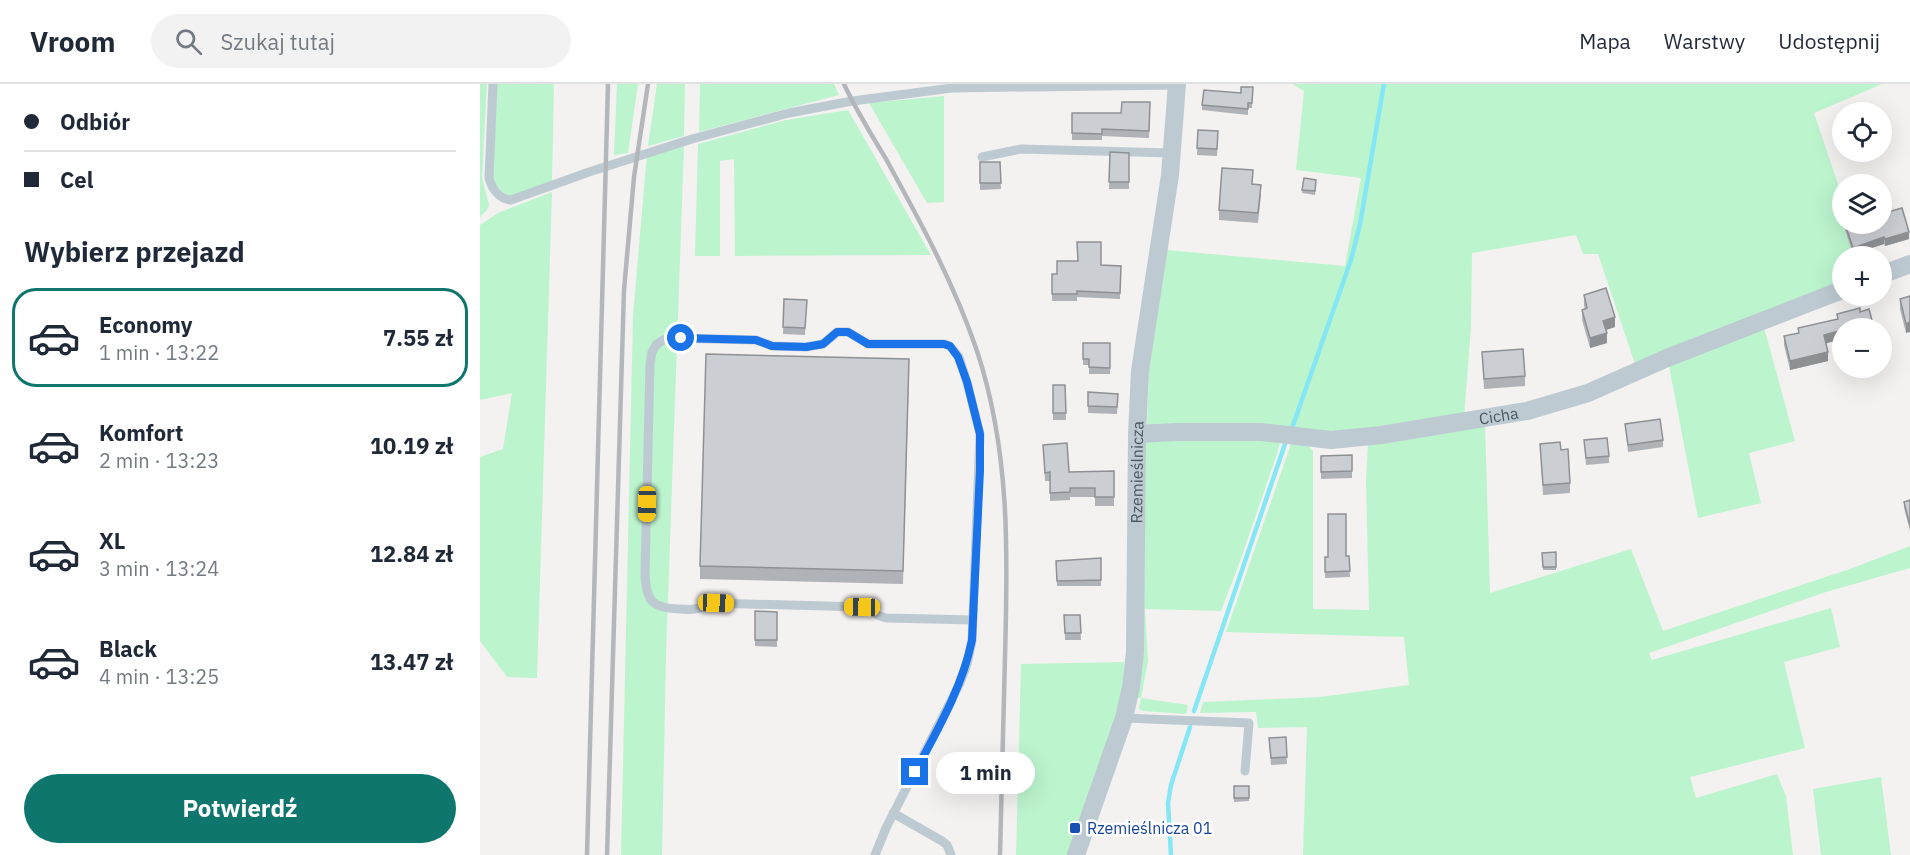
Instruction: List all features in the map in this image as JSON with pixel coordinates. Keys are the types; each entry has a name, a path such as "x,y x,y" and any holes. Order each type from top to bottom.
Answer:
{"street":[{"name":"Rzemieślnicza","path":"1076,855 1124,718 1131,687 1135,652 1137,434 1140,371 1172,153 1177,85"},
{"path":"1892,271 1910,264"},
{"name":"Cicha","path":"1137,434 1261,432 1331,440 1381,435 1527,411 1588,393 1667,358 1832,294"}],"lane":[{"path":"493,84 489,178 498,195 511,200 579,175 692,139 789,113 852,101 952,88 1177,85"},
{"path":"982,157 1021,149 1172,153"},
{"path":"875,855 893,813 960,683 970,652 973,620 980,434 958,357 950,346 868,344 848,332 837,332 823,344 806,347 772,346 756,340 681,338 663,340 656,345 650,364 645,574 646,586 652,602 663,608 696,610 710,603 862,607 880,617 887,618 973,620"},
{"path":"1124,718 1249,723 1245,771"},
{"path":"893,813 942,840 951,855"}],"green space":[{"path":"480,84 487,84 482,178 489,205 480,217"},
{"path":"497,84 554,84 552,181 511,196 498,188 492,173"},
{"path":"617,84 638,84 628,153 614,155"},
{"path":"657,84 685,84 684,136 648,146"},
{"path":"700,84 834,84 839,95 699,132"},
{"path":"1292,84 1882,84 1840,102 1832,102 1832,105 1814,113 1835,174 1832,174 1832,234 1846,234 1850,246 1832,246 1832,288 1635,364 1598,254 1583,254 1576,235 1472,253 1471,326 1464,418 1368,432 1147,426 1149,371 1166,250 1345,266 1361,178 1296,170 1304,91"},
{"path":"944,96 944,202 927,203 869,103"},
{"path":"848,110 931,255 735,256 734,159 720,161 720,256 695,256 698,144 786,120"},
{"path":"684,146 666,656 662,855 621,855 633,316 646,165 647,157"},
{"path":"552,192 537,678 507,677 480,641 480,457 503,449 512,393 480,400 480,225 498,213"},
{"path":"1764,327 1795,441 1749,453 1761,503 1698,518 1669,366"},
{"path":"1485,424 1490,593 1631,549 1663,631 1850,569 1910,546 1910,568 1826,592 1649,653 1652,660 1831,608 1840,647 1784,662 1805,748 1690,777 1696,798 1777,774 1786,796 1793,855 1303,855 1307,727 1258,728 1256,712 1200,713 1203,702 1320,697 1409,685 1404,637 1226,632 1292,441 1307,444 1313,451 1313,609 1369,610 1366,480 1368,443"},
{"path":"1281,438 1221,611 1145,609 1148,661 1141,698 1135,698 1142,448 1147,441"},
{"path":"1124,662 1118,712 1112,736 1069,855 1016,855 1021,664"},
{"path":"1141,698 1188,705 1186,714 1143,711 1139,709"},
{"path":"1881,777 1891,855 1821,855 1813,789"}],"building":[{"path":"1241,87 1253,87 1252,103 1248,103 1248,109 1202,105 1204,90 1241,93"},
{"path":"1122,102 1150,102 1149,131 1102,129 1102,134 1072,133 1072,113 1121,113"},
{"path":"1198,130 1218,131 1217,149 1197,148"},
{"path":"1110,152 1129,153 1129,182 1109,182"},
{"path":"980,162 1000,162 1001,183 980,183"},
{"path":"1222,168 1253,170 1252,184 1261,185 1258,213 1219,210"},
{"path":"1304,178 1316,180 1315,191 1302,190"},
{"path":"1902,208 1909,232 1852,246 1848,234 1892,234 1892,211"},
{"path":"1077,242 1101,242 1101,265 1121,266 1120,293 1077,291 1077,294 1052,294 1052,274 1057,274 1057,261 1078,261"},
{"path":"1606,288 1615,317 1603,321 1607,333 1590,338 1582,310 1587,308 1584,295"},
{"path":"1910,296 1910,322 1906,324 1900,299"},
{"path":"784,299 807,300 805,328 783,327"},
{"path":"1860,308 1860,312 1869,309 1871,318 1838,318 1837,314"},
{"path":"1832,320 1832,333 1824,335 1828,352 1790,361 1784,336 1799,333 1798,328"},
{"path":"1083,343 1110,343 1110,368 1089,367 1089,359 1083,359"},
{"path":"1523,349 1525,376 1484,379 1482,352"},
{"path":"706,354 909,359 903,571 700,566"},
{"path":"1053,385 1065,385 1066,413 1053,413"},
{"path":"1088,392 1118,394 1117,407 1088,406"},
{"path":"1660,419 1663,440 1628,445 1625,424"},
{"path":"1607,438 1609,456 1586,458 1584,440"},
{"path":"1560,442 1561,450 1568,449 1570,483 1543,485 1540,444"},
{"path":"1067,443 1069,472 1114,471 1114,497 1095,497 1095,488 1070,488 1070,492 1050,493 1050,472 1045,473 1043,445"},
{"path":"1352,455 1352,471 1321,472 1321,456"},
{"path":"1910,500 1910,525 1904,502"},
{"path":"1328,514 1346,514 1346,556 1349,556 1350,571 1325,572 1325,557 1328,557"},
{"path":"1556,552 1556,567 1543,567 1542,553"},
{"path":"1101,558 1101,580 1057,581 1056,561"},
{"path":"755,611 777,612 777,640 755,640"},
{"path":"1064,615 1080,615 1081,633 1065,633"},
{"path":"1286,737 1287,757 1271,758 1269,738"},
{"path":"1234,786 1249,786 1249,798 1234,798"}],"waterway":[{"path":"1292,428 1351,260 1360,224 1384,84"},
{"path":"1194,711 1286,441"},
{"path":"1171,855 1168,803 1171,785 1190,727"}],"railway":[{"path":"587,855 608,84"},
{"path":"607,855 624,290 634,177 648,84"},
{"path":"844,84 924,229 958,301 977,351 996,426 1006,540 1000,855"}],"place":[{"name":"Rzemieślnicza 01","path":"1075,828"}],"route":[{"path":"681,338 756,340 772,346 806,347 823,344 837,332 848,332 868,344 944,344 955,351 967,382 980,434 972,640 960,683 915,772"}]}
